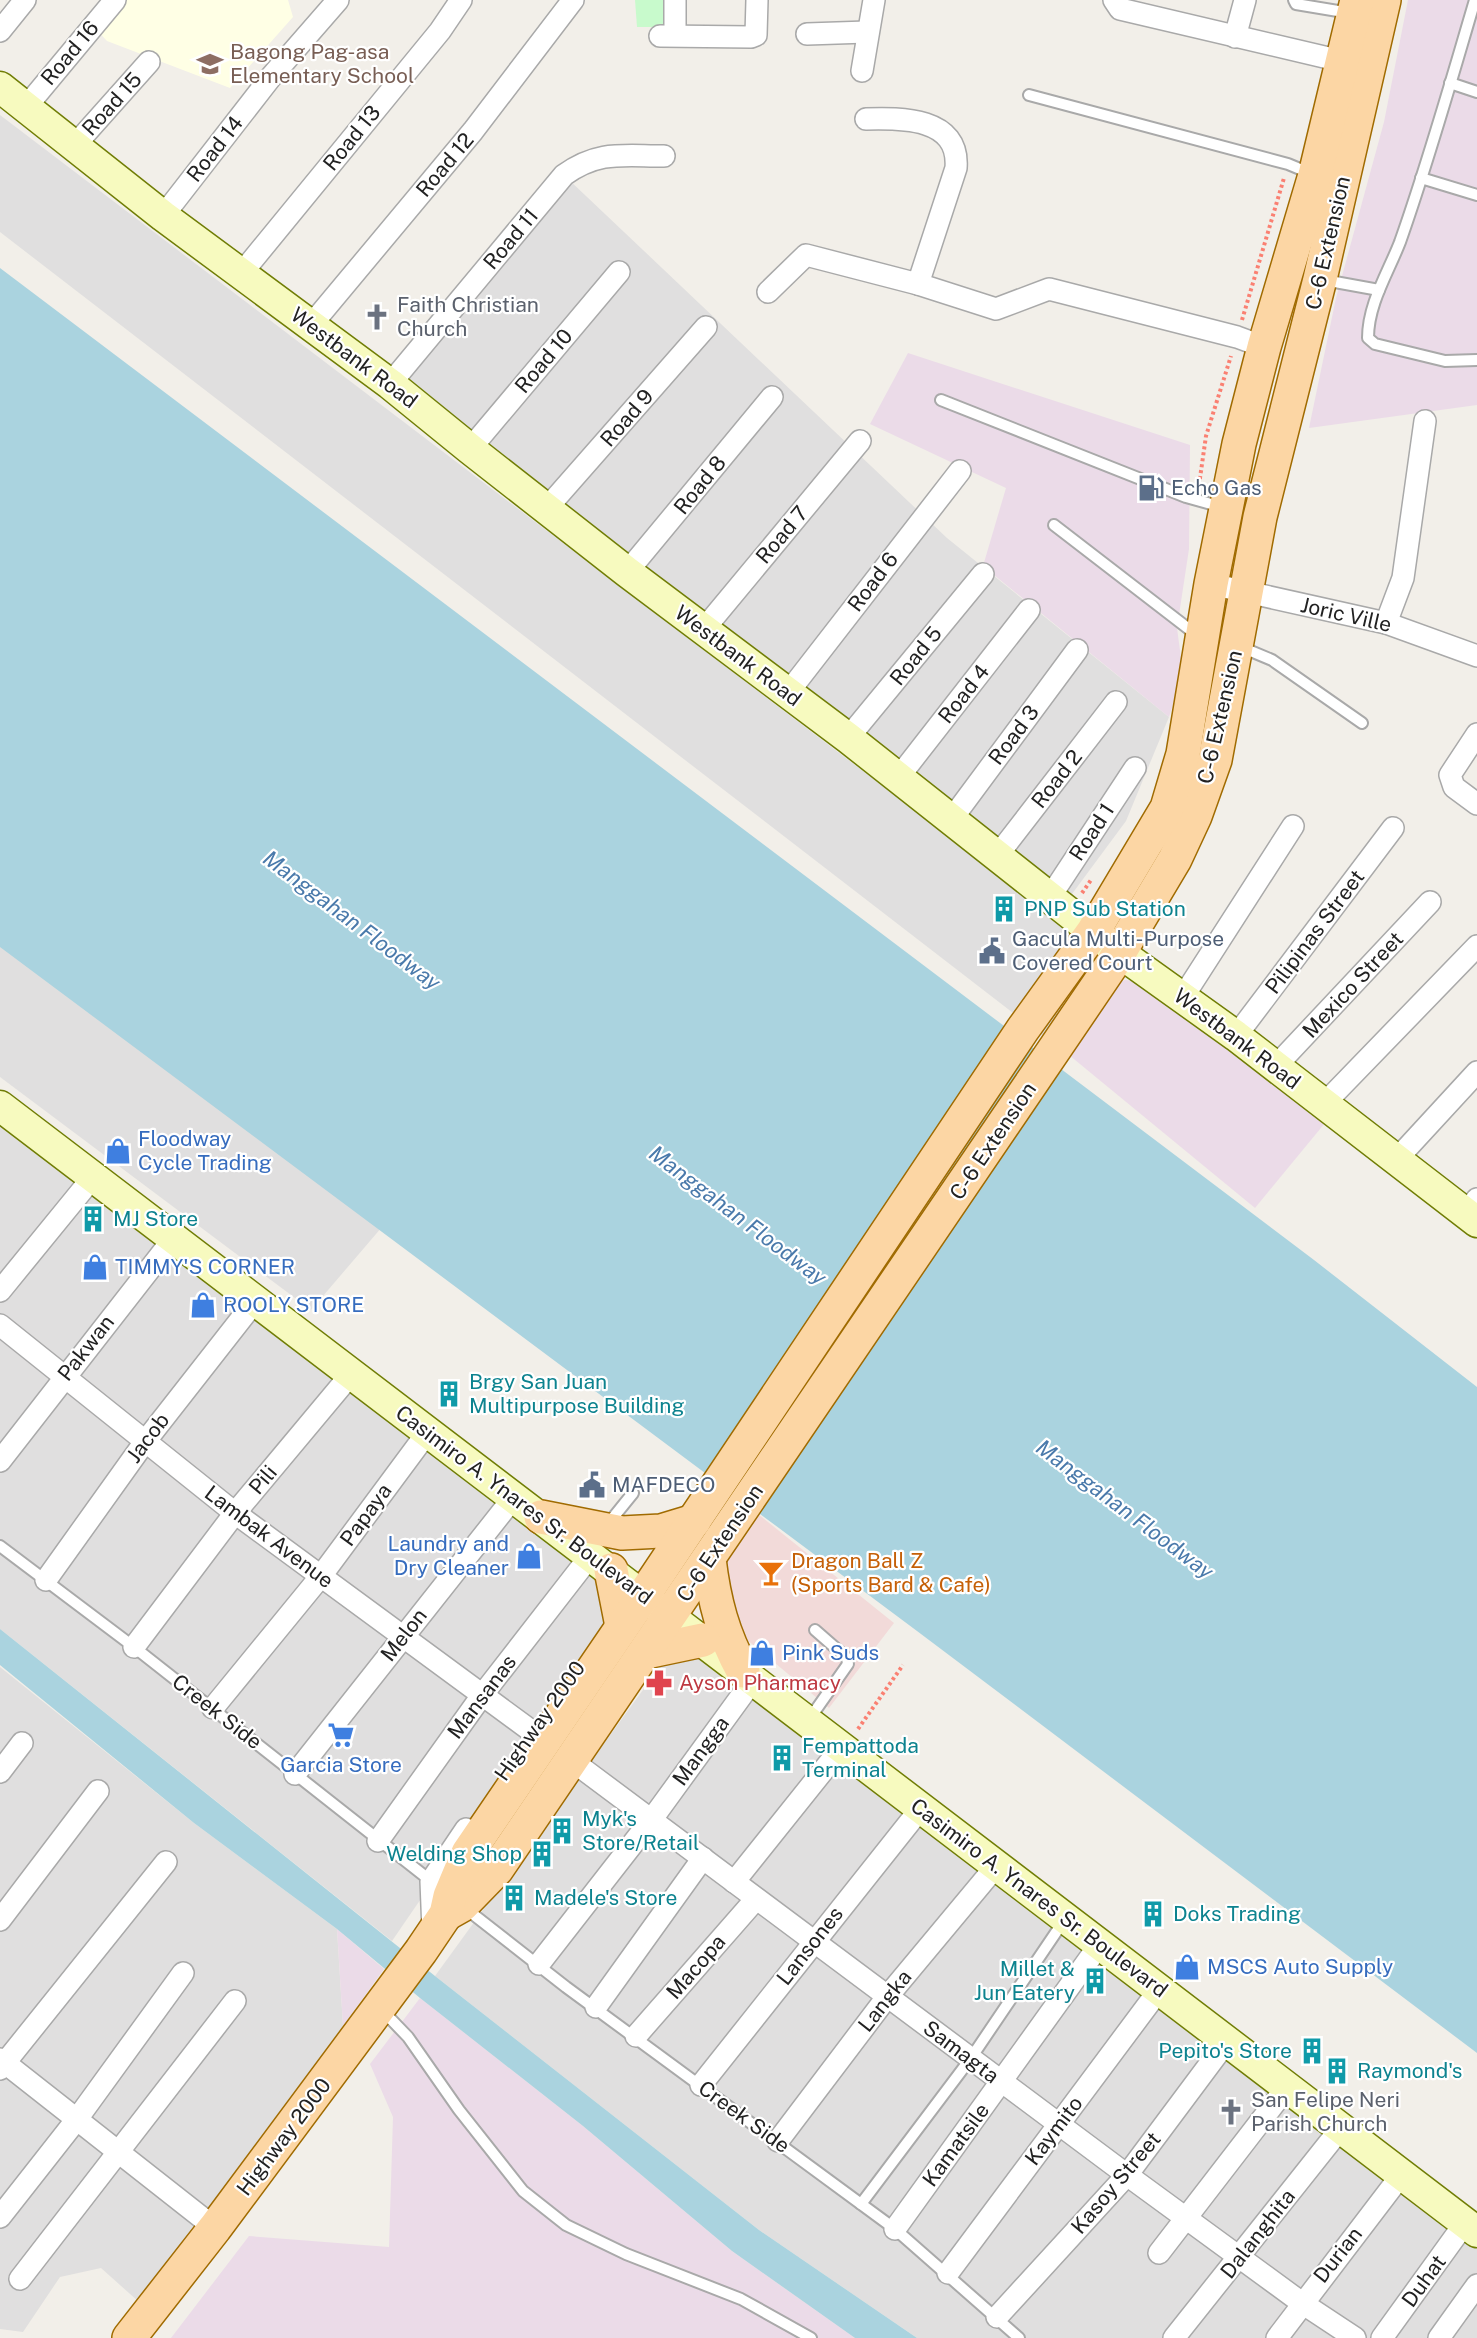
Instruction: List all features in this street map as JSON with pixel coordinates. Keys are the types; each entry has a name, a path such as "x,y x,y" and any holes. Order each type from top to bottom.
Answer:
{"main road":[{"name":"C-6 Extension","path":"628,1610 698,1515 1023,1029 1093,932 1167,808 1183,754 1225,508 1264,347 1328,180 1356,65 1384,0"},
{"name":"C-6 Extension","path":"1355,7 1356,65"},
{"name":"C-6 Extension","path":"671,1616 1120,953 1175,859 1195,816 1215,760 1245,592 1274,455 1320,279 1328,180"},
{"path":"602,1551 622,1533 661,1531 698,1515"},
{"path":"541,1517 602,1551 628,1610"},
{"path":"712,1555 719,1618 729,1646 748,1676"},
{"name":"Highway 2000","path":"440,1926 468,1852 538,1736 628,1610"},
{"name":"Highway 2000","path":"129,2338 215,2228 440,1926 497,1869 671,1616"},
{"path":"646,1652 703,1640"}],"street":[{"path":"0,31 25,0"},
{"name":"Road 16","path":"26,107 115,0"},
{"name":"Road 14","path":"164,216 272,76 338,0"},
{"name":"Road 13","path":"241,274 440,31 461,0"},
{"name":"Road 12","path":"312,324 473,131 573,0"},
{"path":"675,0 668,35 751,37 756,35 757,0"},
{"path":"862,71 874,0"},
{"path":"1114,0 1119,9 1356,65"},
{"path":"1235,37 1245,0"},
{"path":"807,34 867,32"},
{"name":"Road 15","path":"75,145 149,62"},
{"name":"Westbank Road","path":"0,87 164,216 390,384 470,450 627,572 848,738 1120,953 1236,1036 1396,1161 1473,1211"},
{"path":"866,119 919,121 945,135 955,155 956,168 918,284"},
{"name":"Road 11","path":"390,384 564,175 582,162 602,156 664,156"},
{"path":"768,292 806,255 918,284 996,309 1049,289 1237,337 1264,347"},
{"name":"Road 10","path":"470,450 619,272"},
{"name":"Road 9","path":"547,508 706,327"},
{"name":"Road 8","path":"627,572 772,397"},
{"path":"1386,622 1403,578 1425,421"},
{"name":"Road 7","path":"704,629 860,441"},
{"name":"Road 6","path":"787,694 960,471"},
{"name":"Road 5","path":"848,738 983,574"},
{"name":"Joric Ville","path":"1211,584 1386,622 1477,656"},
{"name":"Road 4","path":"898,778 1029,610"},
{"name":"Road 3","path":"951,820 1077,650"},
{"name":"Road 2","path":"998,856 1116,702"},
{"path":"1477,734 1450,775 1454,787 1477,804"},
{"name":"Road 1","path":"1050,897 1135,768"},
{"path":"1183,997 1293,826"},
{"name":"Pilipinas Street","path":"1236,1036 1393,828"},
{"name":"Mexico Street","path":"1275,1067 1430,902"},
{"path":"1323,1105 1477,946"},
{"path":"1396,1161 1477,1072"},
{"name":"Casimiro A. Ynares Sr. Boulevard","path":"3,1114 93,1177 541,1517"},
{"path":"0,1291 93,1177"},
{"name":"Pakwan","path":"0,1461 63,1377 174,1238"},
{"name":"Jacob","path":"46,1580 144,1443 256,1300"},
{"name":"Lambak Avenue","path":"0,1325 235,1514 404,1635 538,1736"},
{"name":"Pili","path":"134,1647 235,1514 352,1373"},
{"name":"Papaya","path":"213,1708 321,1576 427,1432"},
{"name":"Melon","path":"295,1774 514,1497"},
{"name":"Mansanas","path":"378,1841 483,1694 602,1551"},
{"name":"Casimiro A. Ynares Sr. Boulevard","path":"628,1610 671,1616 1471,2228"},
{"name":"Mangga","path":"539,1965 652,1819 748,1676"},
{"name":"Highway 2000","path":"431,1881 538,1736"},
{"path":"0,1772 22,1743"},
{"path":"734,1882 843,1749"},
{"name":"Samagta","path":"572,1760 1127,2175 1240,2258 1355,2338"},
{"path":"0,1920 98,1791"},
{"name":"Lansones","path":"701,2085 921,1808"},
{"path":"596,2007 703,1858"},
{"path":"166,1862 2,2064 77,2119 215,2228"},
{"name":"Langka","path":"778,2141 887,1997 997,1865"},
{"path":"431,1881 440,1926"},
{"name":"Macopa","path":"636,2036 756,1899"},
{"name":"Kamatsile","path":"895,2229 1100,1944"},
{"path":"0,2217 77,2119 183,1973"},
{"name":"Kaymito","path":"948,2273 1159,1990"},
{"path":"20,2279 235,2001"},
{"name":"Kasoy Street","path":"998,2317 1127,2175 1227,2042"},
{"path":"1160,2253 1287,2087"},
{"name":"Dalanghita","path":"1174,2338 1240,2258 1341,2128"},
{"name":"Durian","path":"1277,2338 1302,2302 1402,2174"},
{"name":"Duhat","path":"1382,2338 1471,2228"},
{"path":"1439,2338 1477,2285"}],"lane":[{"path":"1294,0 1296,4 1355,7"},
{"path":"1475,0 1421,178 1399,244 1379,290 1368,329 1368,338 1375,344 1445,361 1477,360"},
{"path":"1450,83 1477,92"},
{"path":"1029,95 1288,164 1328,180"},
{"path":"1421,178 1477,195"},
{"path":"1320,279 1379,290"},
{"path":"941,400 1186,497 1225,508"},
{"path":"1054,525 1203,640"},
{"path":"1237,646 1272,660 1362,723"},
{"path":"602,1551 633,1493"},
{"name":"Creek Side","path":"0,1546 213,1708 431,1881"},
{"path":"807,1721 848,1664 847,1658 815,1630"},
{"path":"861,2204 971,2058 1065,1918"},
{"name":"Creek Side","path":"440,1926 539,1965 895,2229 948,2273 1019,2338"},
{"path":"387,1998 408,2037 459,2110 524,2192 566,2225 626,2254 741,2299 811,2338"}],"path":[{"path":"843,1749 903,1665"}],"shaded area":[{"name":"Bagong Pag-asa Elementary School","path":"118,0 288,0 293,17 230,88 107,41 94,27"},
{"path":"1408,0 1477,0 1477,405 1309,428 1336,298 1384,122"},
{"path":"0,115 1105,955 1047,1039 0,232"},
{"path":"567,178 947,538 1169,717 1126,821 1069,898 399,386"},
{"path":"908,353 1190,445 1189,549 1177,628 1183,673 1169,717 983,566 1006,488 870,424"},
{"path":"0,938 382,1227 311,1310 0,1077"},
{"path":"1125,980 1142,982 1325,1123 1255,1208 1069,1055 1117,983"},
{"path":"0,1127 625,1601 392,1941 0,1629"},
{"path":"758,1514 894,1623 829,1708 716,1614 707,1584"},
{"path":"693,1655 1477,2249 1477,2338 917,2338 759,2230 435,1976 664,1661"},
{"path":"0,1667 194,1823 337,1929 343,2026 139,2302 101,2268 60,2277 23,2332 0,2329"},
{"path":"337,1929 384,1969 343,2026"},
{"path":"420,1998 583,2126 732,2251 855,2338 171,2338 249,2236 389,2247 393,2117 370,2064"}],"green space":[{"path":"635,0 670,0 670,27 637,27"}],"water":[{"name":"Manggahan Floodway","path":"0,268 1314,1260 1477,1387 1477,2053 917,1631 0,947"},
{"path":"0,1629 435,1976 759,2230 917,2338 855,2338 732,2251 583,2126 420,1998 337,1929 194,1823 0,1665"}],"place":[{"name":"Bagong Pag-asa Elementary School","path":"210,64"},
{"name":"Faith Christian Church","path":"377,317"},
{"name":"Echo Gas","path":"1151,488"},
{"name":"PNP Sub Station","path":"1004,909"},
{"name":"Gacula Multi-Purpose Covered Court","path":"992,951"},
{"name":"Floodway Cycle Trading","path":"118,1151"},
{"name":"MJ Store","path":"93,1219"},
{"name":"TIMMY'S CORNER","path":"95,1267"},
{"name":"ROOLY STORE","path":"203,1305"},
{"name":"Brgy San Juan Multipurpose Building","path":"449,1394"},
{"name":"MAFDECO","path":"592,1485"},
{"name":"Laundry and Dry Cleaner","path":"529,1556"},
{"name":"Dragon Ball Z (Sports Bard & Cafe)","path":"771,1573"},
{"name":"Pink Suds","path":"762,1653"},
{"name":"Ayson Pharmacy","path":"659,1683"},
{"name":"Garcia Store","path":"341,1735"},
{"name":"Fempattoda Terminal","path":"782,1758"},
{"name":"Myk's Store/Retail","path":"562,1831"},
{"name":"Welding Shop","path":"542,1854"},
{"name":"Madele's Store","path":"514,1898"},
{"name":"Doks Trading","path":"1153,1914"},
{"name":"MSCS Auto Supply","path":"1187,1967"},
{"name":"Millet & Jun Eatery","path":"1095,1981"},
{"name":"Pepito's Store","path":"1312,2051"},
{"name":"Raymond's","path":"1337,2071"},
{"name":"San Felipe Neri Parish Church","path":"1231,2112"}]}
